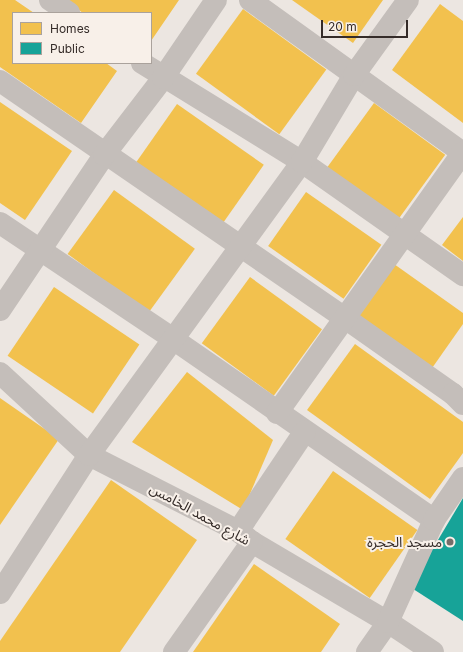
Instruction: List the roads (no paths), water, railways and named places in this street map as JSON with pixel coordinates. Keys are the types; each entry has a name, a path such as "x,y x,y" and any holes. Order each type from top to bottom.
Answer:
{"street":[{"path":"50,0 68,12"},
{"path":"0,310 104,155 163,78 216,0"},
{"path":"250,0 463,153 277,412"},
{"path":"0,593 90,455 302,162 354,75 408,0"},
{"path":"143,64 163,78 302,162 463,275"},
{"path":"0,81 104,155 241,248 460,393"},
{"path":"0,223 173,339 434,520"},
{"name":"شارع محمد الخامس","path":"0,373 90,455 245,537 388,622 433,652"},
{"path":"174,652 245,537 305,431"},
{"path":"367,652 388,622 434,520 463,478"}],"place":[{"name":"مسجد الحجرة","path":"450,542"}]}
